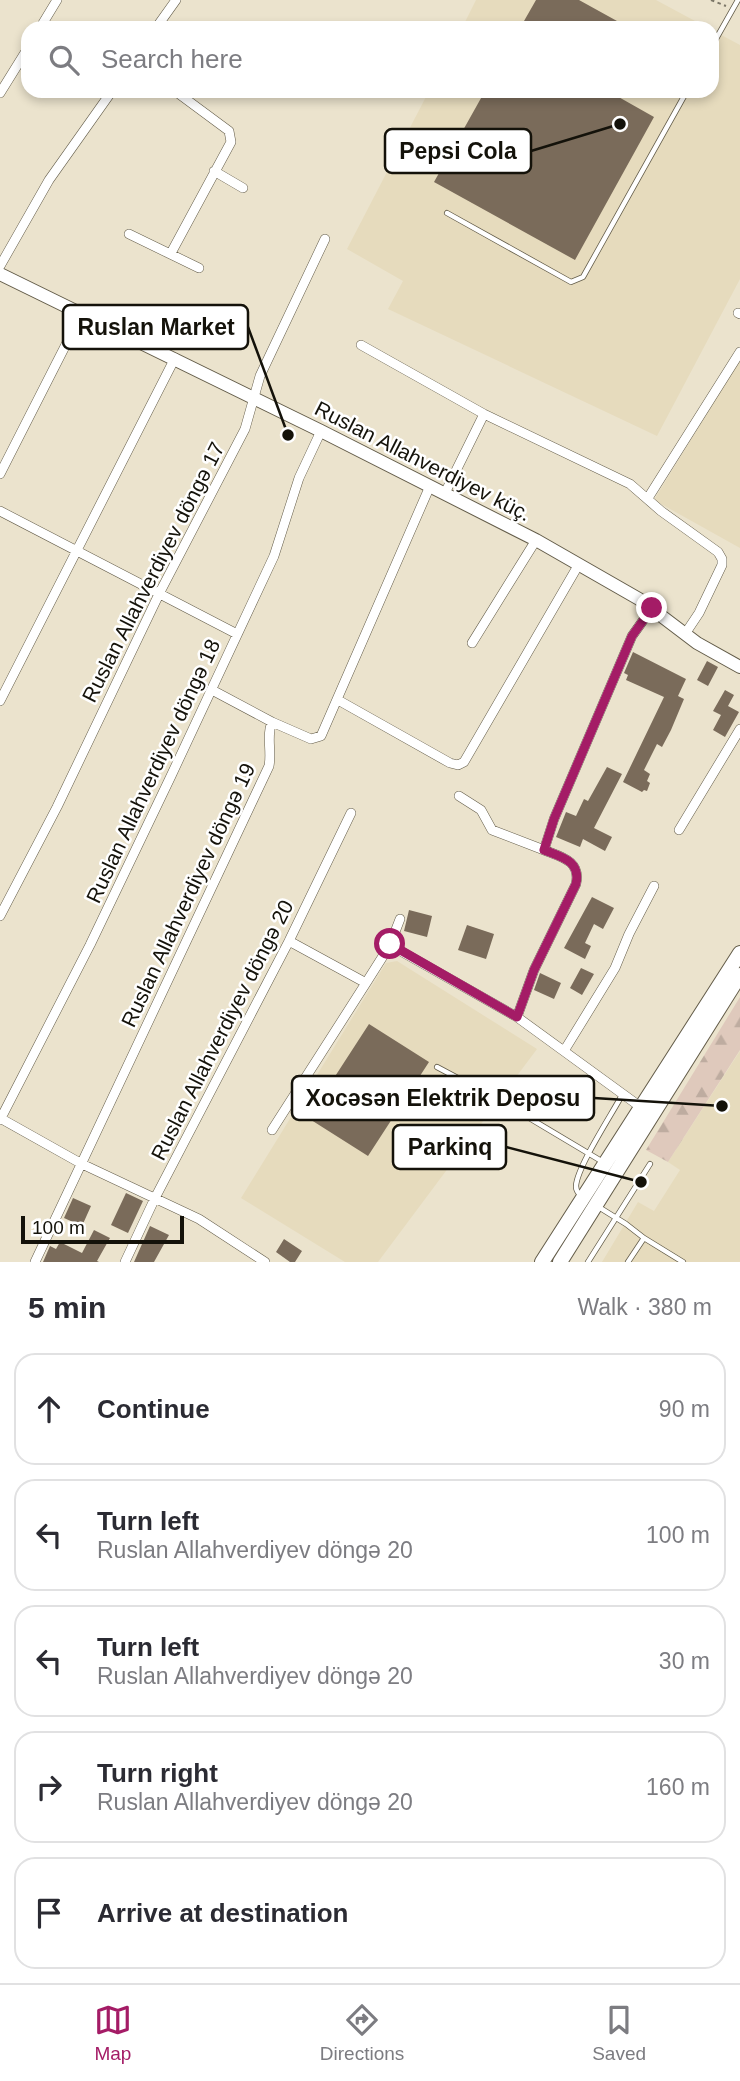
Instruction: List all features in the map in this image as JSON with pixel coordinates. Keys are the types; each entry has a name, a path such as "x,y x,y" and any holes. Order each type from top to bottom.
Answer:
{"main road":[{"path":"560,1262 607,1164 740,953"},
{"path":"542,1262 589,1202 740,975"}],"street":[{"path":"44,21 57,0"},
{"path":"161,21 176,0"},
{"path":"0,93 21,59"},
{"path":"0,266 49,180 107,98"},
{"path":"171,253 231,142 229,131 184,98"},
{"path":"214,171 243,188"},
{"path":"129,234 199,268"},
{"name":"Ruslan Allahverdiyev döngə 17","path":"0,916 57,807 160,592 245,429 260,376 326,239"},
{"name":"Ruslan Allahverdiyev küç.","path":"0,274 321,430 536,540 652,608 685,634 740,667"},
{"path":"0,474 82,313"},
{"path":"361,345 485,414 630,484 661,511 718,552 722,565 699,613 685,634"},
{"path":"648,498 740,352"},
{"path":"0,701 175,358"},
{"path":"445,493 485,414"},
{"name":"Ruslan Allahverdiyev döngə 18","path":"0,1119 90,945 212,690 274,556 299,478 321,430"},
{"path":"212,690 311,740 321,736 430,486"},
{"path":"0,511 237,634"},
{"path":"472,643 536,540"},
{"path":"338,700 450,763 458,765 464,762 579,564"},
{"path":"544,850 554,819 632,636 652,608"},
{"name":"Ruslan Allahverdiyev döngə 19","path":"35,1262 269,766 271,757 268,735 272,722"},
{"path":"679,831 740,729"},
{"path":"459,796 481,810 492,830 570,861 576,867 576,884 534,970 517,1017"},
{"name":"Ruslan Allahverdiyev döngə 20","path":"125,1262 155,1198 289,941 351,813"},
{"path":"564,1051 615,968 654,886"},
{"path":"272,1130 366,984 390,944 400,919"},
{"path":"289,941 366,984"},
{"path":"390,944 517,1017 642,1108"},
{"path":"0,1119 82,1164 211,1226 253,1259 265,1262"}],"lane":[{"path":"719,34 738,0"},
{"path":"447,214 570,282 583,277 683,98"},
{"path":"437,1067 607,1164"},
{"path":"623,1095 590,1154 576,1185 578,1193 683,1262"},
{"path":"589,1262 650,1164"},
{"path":"628,1262 645,1238"}],"path":[{"path":"711,0 733,9"}],"shaded area":[{"path":"476,0 656,0 695,21 466,21"},
{"path":"719,34 740,45 740,279 657,436 388,309 403,281 347,249 425,98 719,98"},
{"path":"740,360 740,548 654,500"},
{"path":"397,961 537,1049 378,1262 345,1262 241,1198 386,963"},
{"path":"740,1051 740,1262 602,1262 638,1202 654,1211 680,1170 668,1162"}],"green space":[{"path":"740,997 740,1050 668,1162 646,1150"}],"building":[{"path":"536,0 579,0 617,21 524,21"},
{"path":"481,98 620,98 654,117 575,260 434,182"},
{"path":"633,652 686,679 678,696 684,699 671,730 662,747 657,744 644,770 650,774 647,781 650,783 647,791 642,792 623,782 664,697 626,680 628,675 624,673"},
{"path":"707,661 718,667 708,686 697,680"},
{"path":"725,690 734,695 728,706 739,712 725,737 713,730 721,715 713,711"},
{"path":"607,767 622,774 594,828 612,837 605,851 583,839 580,847 556,837 566,812 576,816 584,799 588,801"},
{"path":"592,897 614,908 603,929 594,924 585,943 591,946 585,959 564,948"},
{"path":"409,910 432,916 427,937 404,931"},
{"path":"467,925 494,934 486,959 458,950"},
{"path":"581,968 594,974 582,995 570,988"},
{"path":"540,973 561,983 554,999 534,990"},
{"path":"369,1024 429,1062 368,1156 308,1118"},
{"path":"126,1193 143,1201 128,1233 111,1225"},
{"path":"73,1198 91,1206 82,1226 64,1218"},
{"path":"150,1226 169,1235 154,1262 134,1262"},
{"path":"94,1230 110,1238 97,1261 99,1262 43,1262 50,1246 56,1249 60,1242 82,1253"},
{"path":"284,1239 302,1251 295,1262 290,1262 276,1252"}],"place":[{"name":"Pepsi Cola","path":"620,124"},
{"name":"Ruslan Market","path":"288,435"},
{"name":"Xocəsən Elektrik Deposu","path":"722,1106"},
{"name":"Parkinq","path":"641,1182"}],"route":[{"path":"390,944 517,1017 534,970 578,876 576,867 570,861 544,850 554,819 632,636 652,608"}]}
